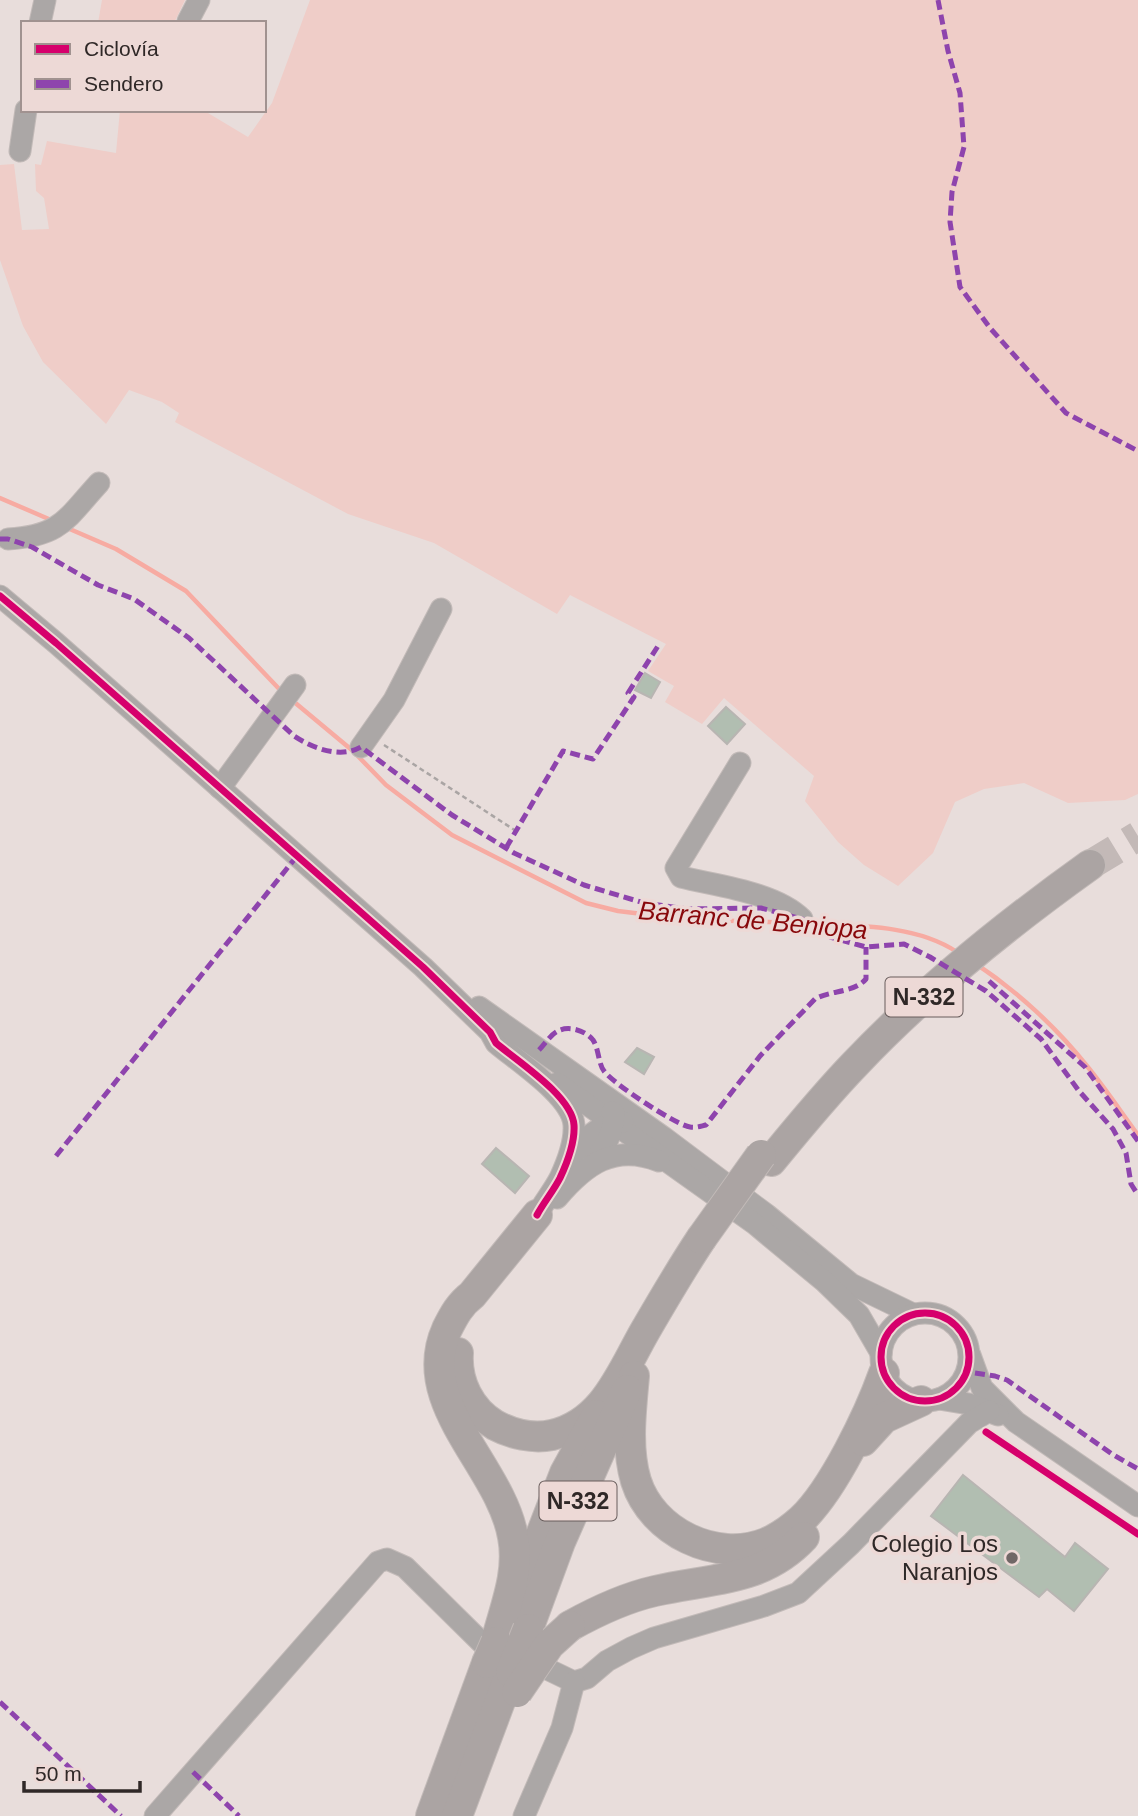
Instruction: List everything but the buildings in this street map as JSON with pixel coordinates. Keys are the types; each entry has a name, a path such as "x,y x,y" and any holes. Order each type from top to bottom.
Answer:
{"highway":[{"name":"N-332","path":"457,1816 503,1667 528,1629 561,1542 634,1376 706,1242 766,1158 851,1059 927,978 970,942 996,934 1090,865"},
{"path":"431,1816 503,1667 515,1572 514,1537 500,1497 445,1401 439,1368 443,1338 461,1304 472,1295 537,1215"},
{"path":"471,1816 513,1608 565,1473 604,1401 706,1242"},
{"path":"472,1295 459,1340 458,1370 463,1389 480,1414 503,1429 520,1435 542,1437 577,1427 604,1401"},
{"path":"634,1376 631,1458 637,1483 645,1500 663,1522 691,1541 733,1549 767,1543 785,1532 815,1505 866,1418 883,1363"},
{"path":"503,1667 549,1645 570,1626 624,1599 741,1574 773,1563 791,1550 819,1516 869,1432 884,1418 930,1400"}],"street":[{"path":"40,21 45,0"},
{"path":"188,21 198,0"},
{"path":"20,150 26,112"},
{"path":"8,539 31,537 52,531 61,525 99,483"},
{"path":"0,596 424,967 490,1032 552,1080 755,1224 825,1282 859,1315 899,1392 930,1400 969,1404 1016,1422"},
{"path":"365,741 394,700 442,610"},
{"path":"220,788 295,685"},
{"path":"740,763 676,868 681,877 775,900 802,919"},
{"path":"424,967 663,1137 767,1215 851,1284 913,1314"},
{"path":"490,1032 496,1043 562,1098 570,1111 574,1124 572,1144 565,1167"},
{"path":"516,1035 524,1046 614,1114 607,1143 593,1163 571,1182 550,1206 537,1215"},
{"path":"537,1215 565,1167 594,1131 614,1122 626,1122 811,1259 836,1272"},
{"path":"593,1163 629,1154 645,1155 674,1166"},
{"path":"883,1363 884,1340 901,1320 926,1312 951,1321 961,1330 967,1342 982,1388 1016,1422 1138,1506"},
{"path":"930,1400 952,1392 962,1382 970,1355"},
{"path":"155,1816 378,1562 387,1559 405,1567 481,1642 573,1682 587,1678 607,1661 631,1647 797,1593 850,1544 970,1423 989,1411"},
{"path":"524,1816 562,1728 573,1682"}],"path":[{"path":"365,741 516,831"}],"shaded area":[{"path":"102,0 185,0 175,21 98,21"},
{"path":"310,0 1138,0 1138,794 1125,800 1068,803 1024,783 984,789 955,802 933,853 898,886 864,865 838,842 805,801 814,776 724,698 702,724 665,702 674,686 648,671 666,644 570,595 557,614 434,543 348,514 175,422 179,413 162,402 129,390 106,424 43,362 23,326 0,260 0,165 14,164 22,230 49,229 44,198 36,191 35,164 41,165 47,141 116,153 120,112 206,112 248,137 272,103"}],"waterway":[{"name":"Barranc de Beniopa","path":"0,498 51,520"},
{"name":"Barranc de Beniopa","path":"65,527 116,549 186,591 283,693"},
{"name":"Barranc de Beniopa","path":"293,701 353,751 386,785 452,835 586,903 618,911 683,919 794,923"},
{"name":"Barranc de Beniopa","path":"806,924 865,926 904,931 941,943 957,952"},
{"name":"Barranc de Beniopa","path":"976,964 1021,998 1063,1038 1094,1074 1138,1135"}],"tunnel":[{"path":"1090,865 1138,836"}],"marked path":[{"path":"938,0 960,93 964,147 952,192 950,222 960,287 990,328 1066,413 1138,451"},
{"path":"0,539 32,547 98,585 134,599 189,638 294,736 318,748 335,752 361,747 452,815 514,853 584,885 644,903 687,909 761,908 802,919 830,937 866,947 904,944 930,957 986,991 1041,1039 1079,1091 1113,1129 1126,1153 1131,1184 1138,1195"},
{"path":"506,848 563,751 593,759 634,697 628,693 658,646"},
{"path":"56,1156 297,856"},
{"path":"539,1050 550,1037 562,1029 582,1032 593,1040 602,1068 619,1085 683,1125 706,1125 760,1056 815,999 855,987 866,979 866,947"},
{"path":"989,981 1085,1067 1138,1141"},
{"path":"975,1373 1007,1380 1112,1454 1138,1469"},
{"path":"0,1702 121,1816"},
{"path":"193,1772 239,1816"}],"cycle path":[{"path":"0,596 423,967 490,1032 496,1043 542,1080 564,1102 574,1125 572,1145 560,1178 537,1215"},
{"path":"925,1313 942,1316 956,1326 966,1340 969,1357 966,1374 956,1388 942,1398 925,1401 908,1398 894,1388 884,1374 881,1357 884,1340 894,1326 908,1316 925,1313"},
{"path":"986,1432 1138,1534"}],"place":[{"name":"Colegio Los Naranjos","path":"1012,1558"}]}
